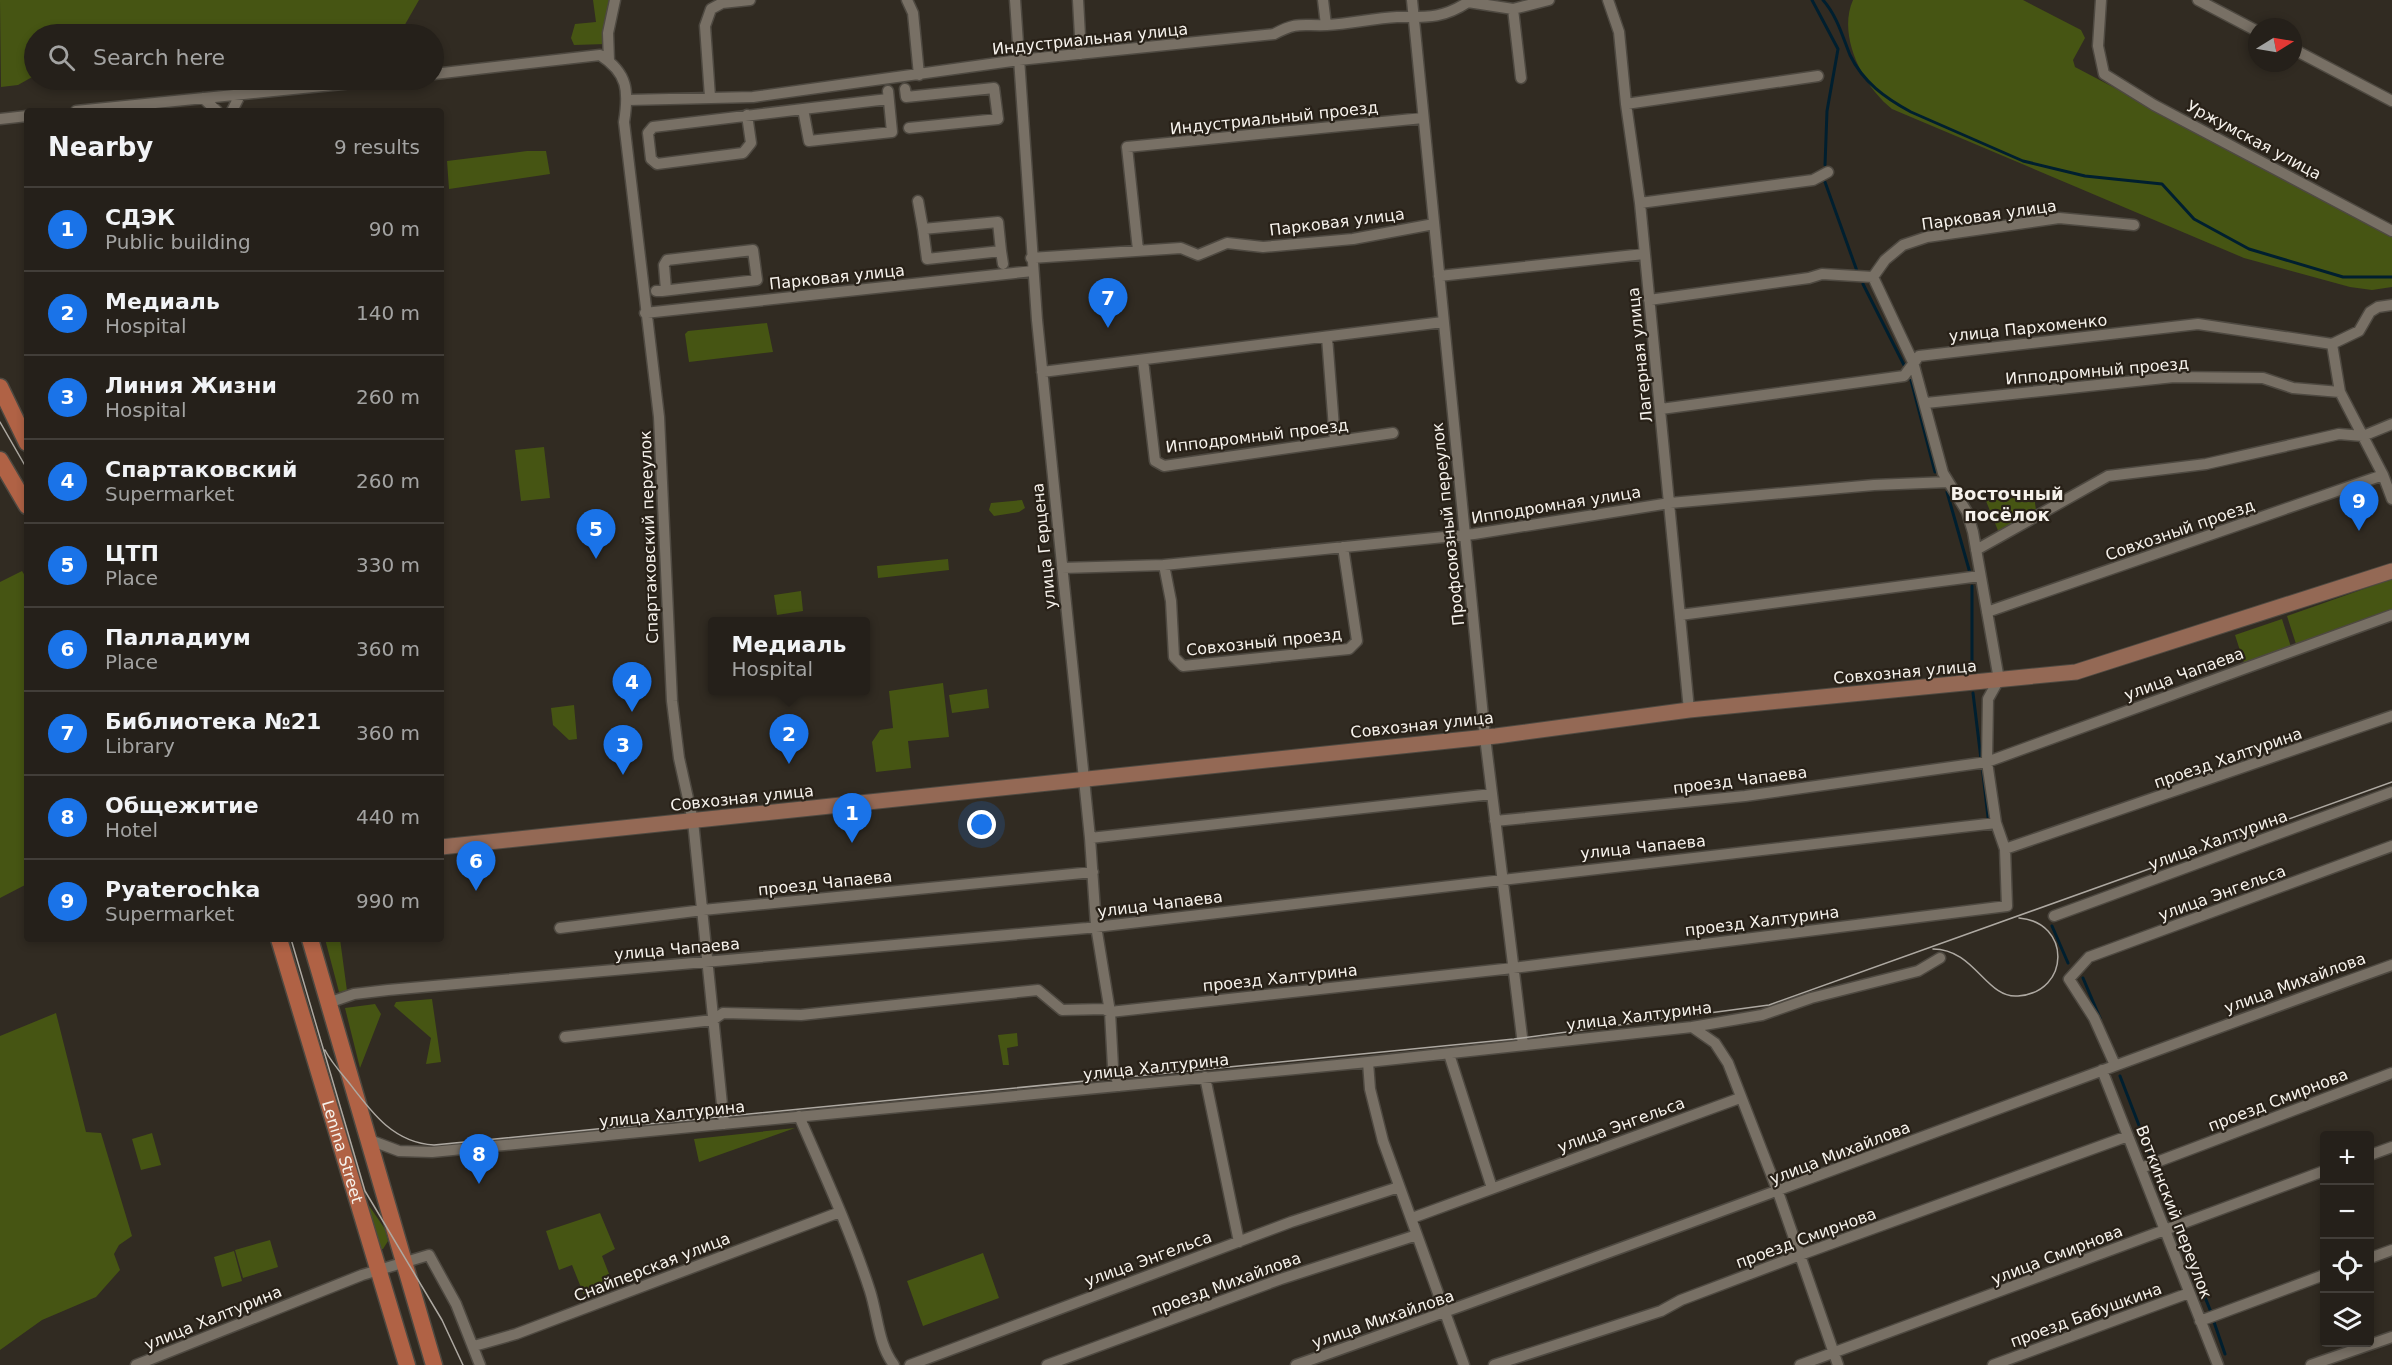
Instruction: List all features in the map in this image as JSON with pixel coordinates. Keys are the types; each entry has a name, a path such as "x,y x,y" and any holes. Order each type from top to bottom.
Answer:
{"main road":[{"path":"0,387 24,437"},
{"path":"0,460 24,501"},
{"name":"Lenina Street","path":"280,942 377,1272 407,1365"},
{"name":"Lenina Street","path":"311,942 434,1365"}],"street":[{"path":"609,61 608,33 615,0"},
{"path":"710,97 705,26 711,9 722,3 750,0"},
{"path":"907,0 913,13 919,75"},
{"name":"улица Герцена","path":"1015,0 1031,258 1090,838 1096,926 1110,1012 1113,1067 1119,1086"},
{"path":"1078,0 1081,54"},
{"path":"1323,0 1326,25"},
{"name":"Профсоюзный переулок","path":"1412,0 1485,737 1523,1045"},
{"name":"Индустриальная улица","path":"628,100 753,97 1018,60 1274,34 1293,24 1326,25 1398,17 1414,19 1449,14 1468,2 1513,9 1549,0"},
{"name":"Лагерная улица","path":"1608,0 1619,32 1626,104 1640,203 1689,710"},
{"name":"Уржумская улица","path":"2101,0 2098,46 2104,74 2154,105 2392,231"},
{"path":"2198,0 2248,26"},
{"path":"1513,9 1521,78"},
{"path":"444,73 600,55 609,61"},
{"path":"2302,55 2392,101"},
{"name":"Спартаковский переулок","path":"609,61 620,70 628,100 624,122 660,428 672,701 679,758 693,821 724,1124"},
{"path":"1626,104 1818,76"},
{"path":"905,89 906,97 994,88 1003,118 909,128"},
{"path":"105,108 287,90"},
{"path":"234,108 240,95"},
{"path":"747,115 751,143 743,153 657,164 651,159 648,133 653,127 888,95 892,132 809,141 803,108"},
{"path":"203,98 214,108"},
{"path":"0,119 24,116"},
{"name":"Индустриальный проезд","path":"1138,250 1127,147 1424,118"},
{"path":"1640,203 1814,180 1828,172"},
{"path":"918,201 927,259 1001,251"},
{"name":"Парковая улица","path":"1873,278 1885,260 1904,245 1927,237 2059,218 2134,225"},
{"path":"923,230 998,222 1003,264"},
{"name":"Парковая улица","path":"1031,258 1181,248 1198,255 1227,243 1263,247 1353,239 1434,224"},
{"path":"753,250 758,280 661,291 666,260 753,250"},
{"path":"1439,276 1644,254"},
{"name":"Парковая улица","path":"645,313 1033,271"},
{"path":"1649,300 1809,278 1822,274 1873,278 1913,362 1926,403 1932,439 1942,473 1967,512 1976,550 1998,681 1988,699 1987,762 1996,823 2005,849"},
{"path":"2392,304 2378,307 2370,312 2359,331 2332,344 2340,392 2383,476 2392,499"},
{"path":"1042,372 1443,322"},
{"name":"улица Пархоменко","path":"1661,409 1904,376 1919,356 2198,324 2332,344"},
{"path":"1327,337 1335,441"},
{"name":"Ипподромный проезд","path":"1143,360 1155,460 1164,466 1393,433"},
{"name":"Ипподромный проезд","path":"1926,403 2174,377 2263,378 2293,388 2340,392"},
{"path":"1976,550 2108,476 2206,464 2339,434 2363,436 2392,424"},
{"name":"Совхозный проезд","path":"1987,612 2383,476"},
{"name":"Ипподромная улица","path":"1062,568 1164,565 1464,535 1670,503 1874,485 1948,482"},
{"name":"Совхозный проезд","path":"1164,565 1171,601 1175,662 1183,666 1207,664 1349,649 1353,646 1356,634 1342,547"},
{"name":"Совхозная улица","path":"444,847 1082,777 1485,737 1689,710 2076,672 2392,571"},
{"path":"1680,615 1980,576"},
{"name":"улица Чапаева","path":"1987,762 2392,615"},
{"name":"проезд Халтурина","path":"565,1037 713,1020 723,1012 801,1016 1038,990 1062,1010 1104,1009 1110,1012 1513,968 2007,906 2005,849 2392,716"},
{"name":"проезд Чапаева","path":"1495,821 1746,796 1987,762"},
{"name":"улица Халтурина","path":"2054,916 2392,792"},
{"path":"1090,838 1492,794"},
{"name":"улица Чапаева","path":"328,1003 354,994 1096,926 1996,823"},
{"name":"улица Энгельса","path":"2115,1065 2094,1018 2069,979 2089,957 2392,846"},
{"name":"проезд Чапаева","path":"560,928 703,910 1093,872"},
{"name":"улица Халтурина","path":"367,1139 399,1151 432,1152 1449,1054 1692,1027 1762,1015 1811,998 1918,971 1940,958"},
{"name":"улица Михайлова","path":"1296,1365 1778,1192 2115,1065 2392,965"},
{"path":"1692,1027 1715,1043 1728,1063 1778,1192 1838,1365"},
{"path":"1449,1054 1492,1188"},
{"path":"1368,1062 1370,1089 1383,1141 1464,1365"},
{"name":"Воткинский переулок","path":"2102,1070 2218,1365"},
{"name":"проезд Смирнова","path":"2141,1168 2392,1073"},
{"path":"1204,1077 1239,1242"},
{"name":"улица Энгельса","path":"1412,1218 1740,1098"},
{"path":"799,1116 840,1212 871,1293 877,1327 894,1365"},
{"name":"проезд Смирнова","path":"1494,1365 1661,1311 1681,1300 1800,1255 2128,1136"},
{"path":"2374,1154 2392,1147"},
{"name":"улица Смирнова","path":"1800,1365 2320,1173"},
{"name":"улица Энгельса","path":"910,1365 1292,1221 1399,1187"},
{"name":"Снайперская улица","path":"474,1346 516,1334 840,1212"},
{"name":"проезд Михайлова","path":"1047,1365 1281,1279 1417,1234"},
{"path":"2374,1257 2392,1250"},
{"name":"улица Халтурина","path":"136,1365 351,1279 429,1255 456,1304 474,1346"},
{"path":"2200,1321 2320,1277"},
{"name":"проезд Бабушкина","path":"1993,1365 2189,1293"},
{"path":"2311,1365 2392,1337"},
{"path":"474,1346 480,1365"}],"green space":[{"path":"0,0 419,0 405,24 24,24 24,82 18,85 1,87"},
{"path":"593,0 612,0 606,44 574,45 571,38 575,24 596,22"},
{"path":"1853,0 2023,0 2081,30 2085,38 2073,60 2075,67 2392,234 2392,287 2372,290 2350,287 2244,258 1892,109 1871,87 1856,59 1848,29"},
{"path":"527,151 546,151 550,174 449,189 447,161"},
{"path":"767,323 773,352 689,362 685,334 688,331"},
{"path":"544,447 550,498 521,501 515,450"},
{"path":"2034,496 2036,510 1999,533 1986,501"},
{"path":"1022,500 1025,508 1019,512 994,516 989,510 991,503"},
{"path":"948,559 949,570 878,578 877,566"},
{"path":"22,571 24,574 24,886 0,898 0,582"},
{"path":"2392,579 2392,611 2296,644 2287,616"},
{"path":"801,591 803,611 777,615 774,595"},
{"path":"2282,619 2291,647 2244,663 2235,635"},
{"path":"943,683 949,737 908,741 911,768 876,772 872,742 880,730 893,728 889,691"},
{"path":"987,689 989,708 952,713 949,695"},
{"path":"574,705 577,739 569,740 553,725 551,708"},
{"path":"326,942 340,942 347,991 339,992"},
{"path":"432,999 441,1062 426,1064 431,1038 394,1006 396,1002"},
{"path":"375,1004 381,1014 360,1068 345,1008"},
{"path":"56,1013 86,1132 101,1133 132,1236 119,1245 114,1254 120,1270 96,1297 42,1320 0,1350 0,1036"},
{"path":"1017,1033 1018,1046 1007,1048 1009,1065 1003,1065 998,1035"},
{"path":"795,1128 699,1162 694,1139"},
{"path":"152,1133 161,1165 141,1170 132,1139"},
{"path":"361,1194 385,1229 388,1241 383,1249 379,1249"},
{"path":"600,1213 615,1249 602,1256 613,1284 584,1295 572,1265 559,1270 546,1231"},
{"path":"270,1240 278,1267 243,1278 235,1250"},
{"path":"234,1251 242,1281 222,1287 214,1257"},
{"path":"983,1253 999,1298 923,1326 907,1281"}],"waterway":[{"path":"1812,0 1838,49 1827,111 1825,165"},
{"path":"1823,0 1836,19 1850,55 1861,73 1884,95 1911,112 2023,161 2085,176 2162,184 2194,219 2249,249 2343,277 2392,277"},
{"path":"1825,182 1857,271"},
{"path":"1863,284 1904,365"},
{"path":"1911,380 1935,472"},
{"path":"1947,492 1970,573"},
{"path":"1972,586 1972,674"},
{"path":"1973,693 1981,759"},
{"path":"1982,765 1988,817"},
{"path":"2052,926 2068,963"},
{"path":"2083,978 2100,1018"},
{"path":"2120,1076 2150,1154"},
{"path":"2154,1168 2172,1218"},
{"path":"2179,1234 2211,1312"},
{"path":"2214,1322 2225,1354"}],"tram line":[{"path":"0,422 24,464"},
{"path":"325,1050 333,1063 385,1125 407,1139 434,1145 1514,1039 1769,1005 2392,782"},
{"path":"1933,949 1947,951 1960,957 1997,990 2007,995 2018,996 2035,992 2048,983 2055,971 2058,957 2056,943 2048,931 2036,922 2019,918"},
{"path":"292,942 365,1191 442,1320 463,1365"}],"place":[{"name":"Библиотека №21","path":"1108,328"},
{"name":"Pyaterochka","path":"2359,531"},
{"name":"ЦТП","path":"596,559"},
{"name":"Спартаковский","path":"632,712"},
{"name":"Медиаль","path":"789,764"},
{"name":"Линия Жизни","path":"623,775"},
{"name":"СДЭК","path":"852,843"},
{"name":"Палладиум","path":"476,891"},
{"name":"Общежитие","path":"479,1184"}],"district":[{"name":"Восточный посёлок","path":"2007,503"}]}
